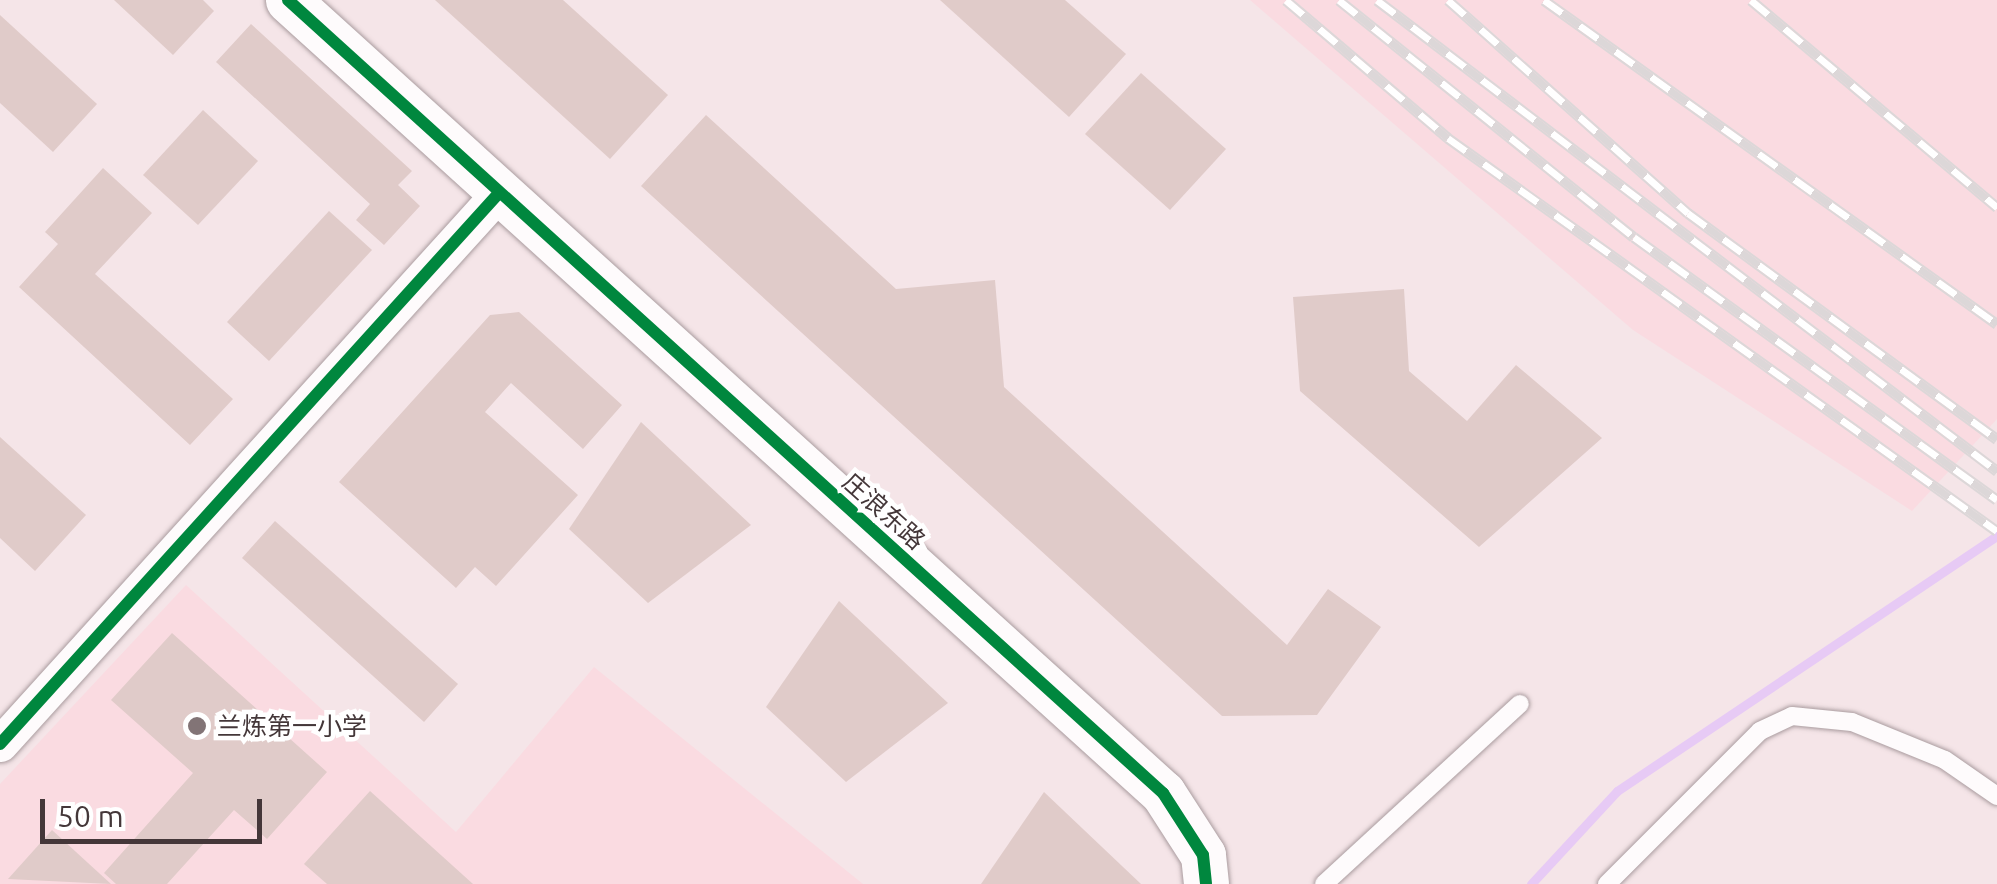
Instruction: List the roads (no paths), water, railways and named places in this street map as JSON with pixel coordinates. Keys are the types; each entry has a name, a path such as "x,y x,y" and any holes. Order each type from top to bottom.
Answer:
{"street":[{"name":"庄浪东路","path":"288,0 1164,793 1203,855 1206,884"},
{"path":"0,744 499,193"}],"lane":[{"path":"1324,884 1520,704"},
{"path":"1607,884 1760,731 1792,716 1852,722 1945,760 1997,796"}],"waterway":[{"path":"1531,884 1617,791 1997,536"}],"railway":[{"path":"1286,0 1448,138 1997,531"},
{"path":"1339,0 1634,237 1997,500"},
{"path":"1377,0 1997,471"},
{"path":"1448,0 1688,213 1997,439"},
{"path":"1544,0 1997,324"},
{"path":"1751,0 1997,207"}],"place":[{"name":"兰炼第一小学","path":"197,726"}]}
